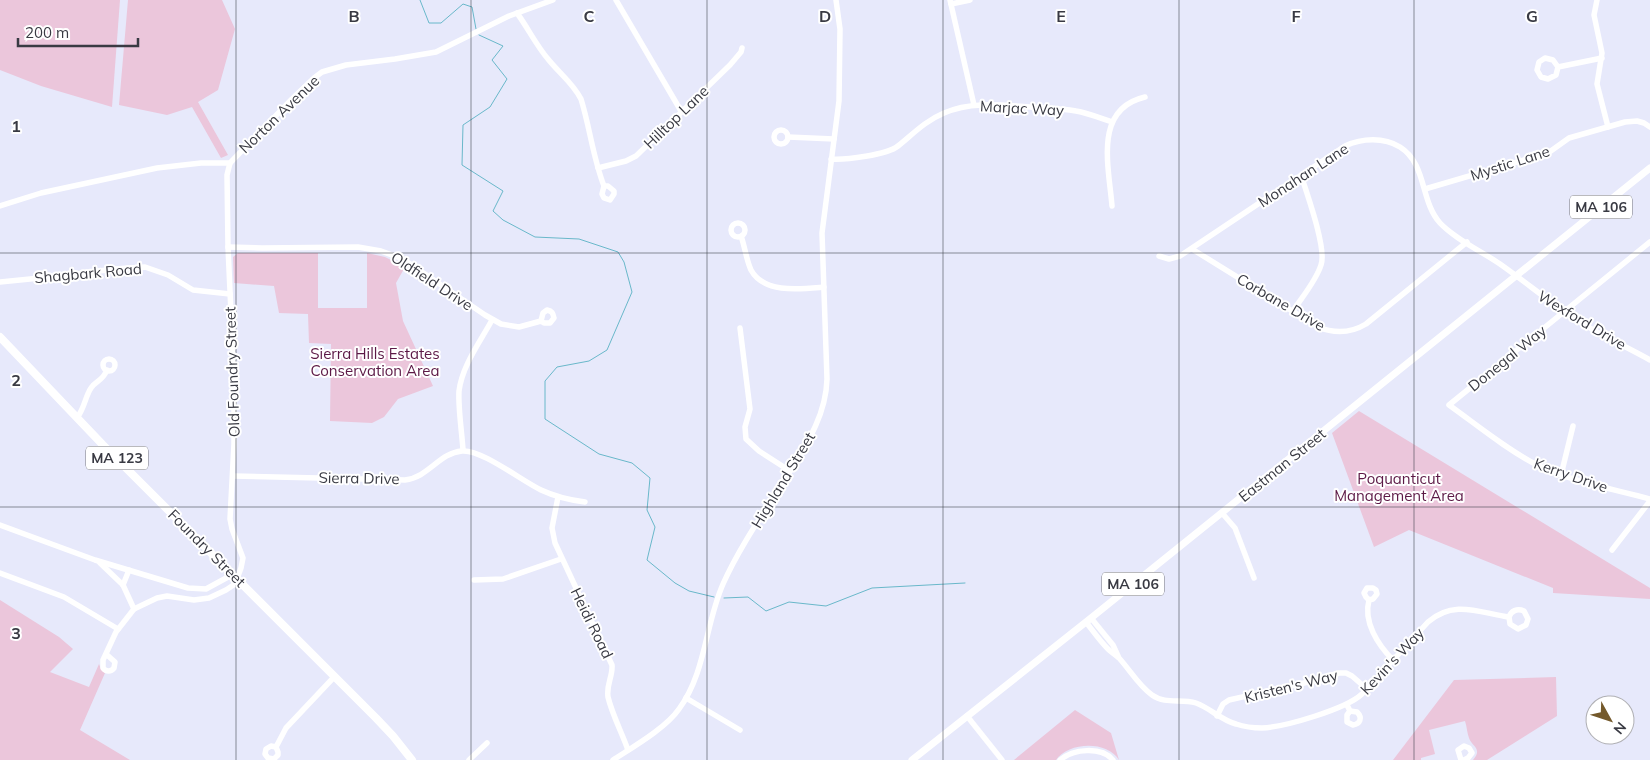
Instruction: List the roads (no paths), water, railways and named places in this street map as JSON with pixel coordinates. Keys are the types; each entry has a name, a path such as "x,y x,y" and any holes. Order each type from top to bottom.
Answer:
{"highway":[{"name":"Foundry Street","path":"0,337 77,418 335,676 387,730 412,760"}],"main road":[{"name":"Eastman Street","path":"912,760 1089,620 1650,168"}],"street":[{"name":"Norton Avenue","path":"0,206 41,193 157,168 202,163 230,163 292,99 322,72 346,65 436,52 541,2 553,0"},
{"path":"616,0 681,111"},
{"name":"Highland Street","path":"613,760 669,721 680,708 700,667 722,586 750,535 813,433 819,418 827,388 822,233 840,95 840,29 836,0"},
{"path":"970,0 950,2 974,105"},
{"path":"1597,0 1594,14 1602,49 1597,84 1608,127"},
{"path":"517,13 539,48 556,69 578,91 604,186"},
{"name":"Hilltop Lane","path":"598,168 629,160 636,156 730,65 742,48"},
{"path":"1558,67 1602,58"},
{"path":"1112,206 1107,144 1108,133 1117,114 1128,104 1144,97"},
{"name":"Marjac Way","path":"831,159 838,160 858,157 892,149 921,126 943,113 974,105 1069,109 1112,122"},
{"name":"Mystic Lane","path":"1425,189 1548,153 1569,138 1608,127 1634,121 1644,123 1650,127"},
{"path":"788,137 834,139"},
{"name":"Monahan Lane","path":"1159,256 1173,259 1180,256 1339,150 1352,143 1378,140 1392,143 1409,155 1419,170 1432,211 1440,223 1516,276"},
{"name":"Old Foundry Street","path":"230,163 227,175 228,247 234,393 231,523 243,561 236,577"},
{"path":"1294,311 1322,260 1322,249 1301,175"},
{"path":"741,236 751,269 766,284 799,290 824,287"},
{"name":"Corbane Drive","path":"1192,249 1324,329 1345,332 1356,329 1372,319 1467,242"},
{"name":"Donegal Way","path":"1449,405 1650,242"},
{"name":"Oldfield Drive","path":"228,247 358,248 386,252 403,259 492,320 510,327 519,327 540,321"},
{"name":"Shagbark Road","path":"0,282 145,267 168,275 193,290 230,294"},
{"name":"Wexford Drive","path":"1516,276 1564,311 1650,360"},
{"path":"492,320 470,359 462,378 459,398 463,450 478,454 558,498 585,502"},
{"path":"740,328 750,404 750,414 744,427 746,438 759,451 790,471"},
{"path":"77,418 85,406 92,386 102,379 107,370"},
{"name":"Kerry Drive","path":"1449,405 1526,459 1561,475 1650,500"},
{"path":"1561,475 1573,426"},
{"name":"Sierra Drive","path":"233,476 405,480 422,474 449,454 463,450"},
{"name":"Heidi Road","path":"558,498 552,528 553,538 561,559 612,665 608,697 628,750"},
{"path":"1612,550 1650,500"},
{"path":"1222,512 1235,528 1254,578"},
{"path":"0,525 94,560 188,588 206,589 228,577 236,577 235,584 209,598 194,600 167,596 157,598 134,608 118,628 106,654"},
{"path":"474,580 503,579 561,559"},
{"path":"94,560 104,565 123,584 134,608"},
{"path":"123,584 129,570"},
{"path":"0,573 64,597 118,628"},
{"path":"220,582 226,590"},
{"path":"1369,600 1368,613 1375,636 1379,646 1393,660"},
{"name":"Kevin's Way","path":"1089,620 1113,646 1119,658 1144,688 1156,698 1168,702 1196,703 1217,716 1241,726 1256,728 1269,727 1348,705 1367,689 1428,622 1445,611 1466,609 1509,618"},
{"name":"Kristen's Way","path":"1217,716 1223,704 1229,700 1339,673 1346,673 1352,676 1367,689"},
{"path":"276,747 286,728 335,676"},
{"path":"686,698 740,730"},
{"path":"1348,705 1350,711"},
{"path":"965,717 997,760"},
{"path":"965,717 1002,760"},
{"path":"469,760 487,743"},
{"path":"1060,760 1067,756 1092,750 1105,754 1113,760"}],"waterway":[{"path":"420,0 429,23 441,23 463,4 472,7 476,29"},
{"path":"479,35 503,46 492,60 507,79 490,107 463,125 462,165 503,191 493,211 503,220 535,237 579,239 618,252 624,262 632,292 607,350 589,361 557,367 545,381 545,419 599,454 632,463 650,478 647,510 655,527 647,560 675,583 689,591 714,597"},
{"path":"724,598 748,597 766,611 789,602 826,606 872,588 965,583"}],"park label":[{"name":"Sierra Hills Estates Conservation Area","path":"375,362"},
{"name":"Poquanticut Management Area","path":"1399,486"}]}
